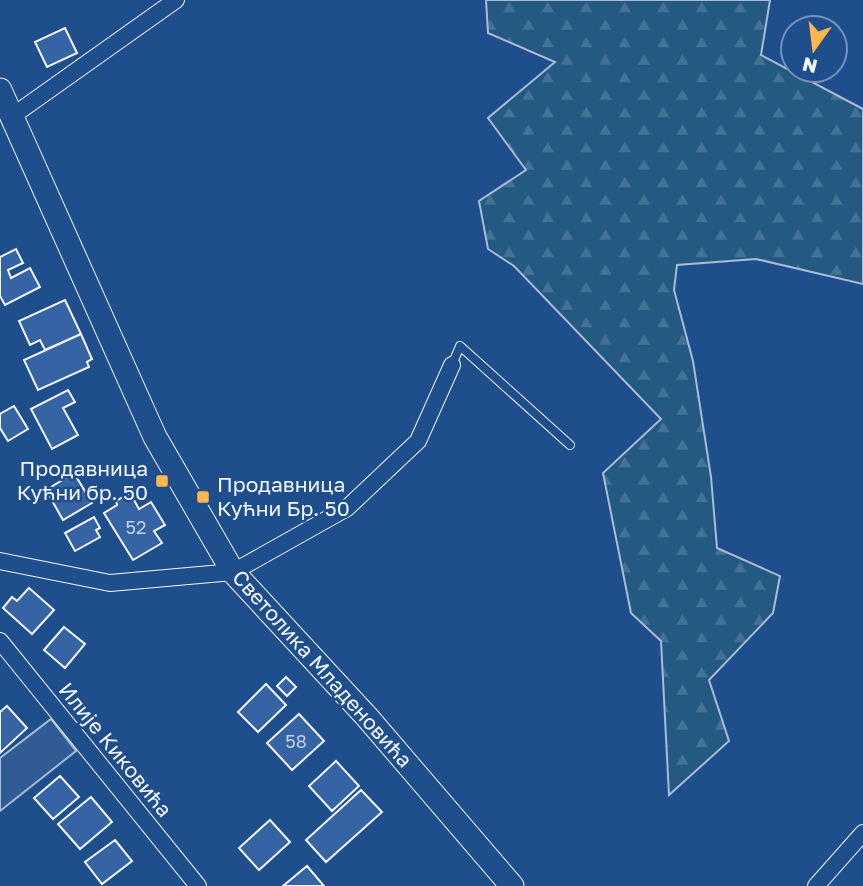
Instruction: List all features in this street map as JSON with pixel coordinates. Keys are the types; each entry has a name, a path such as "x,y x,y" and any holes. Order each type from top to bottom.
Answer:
{"street":[{"path":"11,117 176,0"},
{"name":"Светолика Младеновића","path":"0,90 155,437 233,572 367,717 512,886"},
{"path":"0,561 110,583 233,572 347,508 418,441 452,365"},
{"name":"Илије Киковића","path":"0,641 198,886"},
{"path":"816,886 863,834"}],"lane":[{"path":"452,365 460,346 570,445"}],"green space":[{"path":"486,0 770,0 761,55 779,65 779,84 816,84 863,109 863,284 756,259 677,265 674,290 693,361 711,477 717,548 780,576 773,613 709,680 729,741 669,795 661,641 631,613 603,473 661,419 514,266 488,249 479,201 526,170 488,118 555,62 488,33"}],"shaded area":[{"path":"51,719 76,751 0,811 0,758"}],"building":[{"path":"65,28 77,53 47,67 35,42"},
{"path":"16,249 23,263 8,270 11,278 30,268 40,287 5,305 0,296 0,257"},
{"path":"65,300 81,334 45,350 40,340 30,345 19,321"},
{"path":"81,334 92,359 87,362 89,367 38,390 24,360"},
{"path":"68,390 75,402 63,408 78,435 52,449 31,409"},
{"path":"14,406 28,429 8,441 0,428 0,414"},
{"path":"74,473 92,503 63,520 46,490"},
{"path":"130,493 139,509 151,502 165,525 154,531 162,543 133,560 104,513 117,505 116,501"},
{"path":"94,517 100,528 96,530 100,537 75,551 65,533"},
{"path":"29,588 54,610 32,634 3,608 12,597 17,601"},
{"path":"64,627 85,644 65,668 44,650"},
{"path":"286,677 296,687 287,696 277,686"},
{"path":"266,684 286,705 258,732 238,712"},
{"path":"7,706 27,728 0,753 0,712"},
{"path":"299,714 324,741 292,770 267,743"},
{"path":"336,761 359,786 332,811 309,786"},
{"path":"60,776 79,797 53,819 34,798"},
{"path":"361,790 382,812 326,862 306,840"},
{"path":"91,797 112,822 80,849 58,824"},
{"path":"270,820 290,842 259,870 239,848"},
{"path":"115,840 132,861 102,884 85,862"},
{"path":"307,866 324,886 283,886"}],"place":[{"name":"Продавница Кућни бр. 50","path":"162,481"},
{"name":"Продавница Кућни Бр. 50","path":"203,497"}]}
